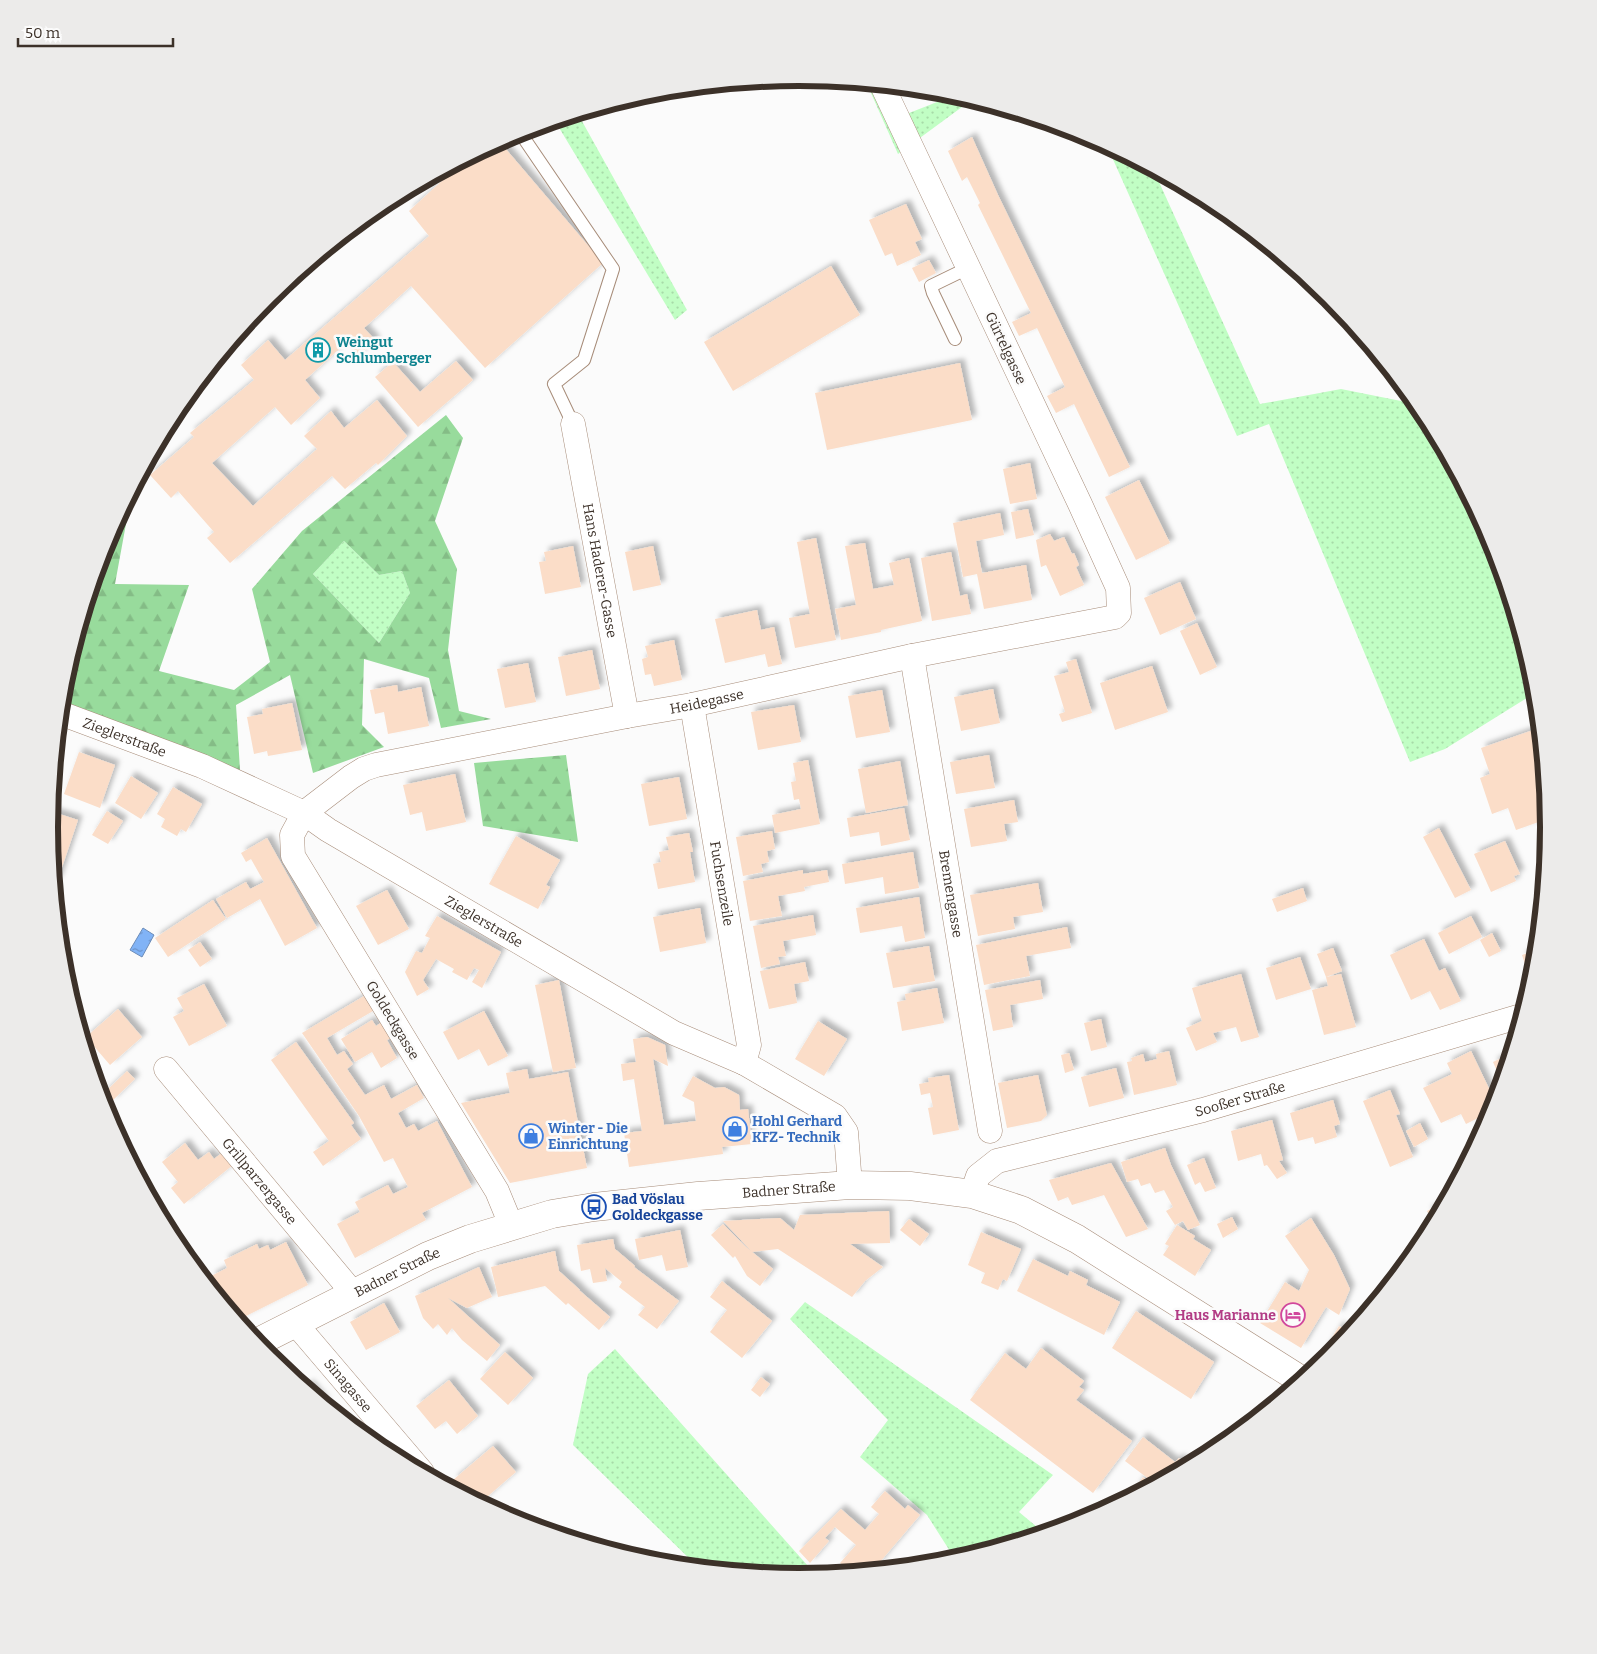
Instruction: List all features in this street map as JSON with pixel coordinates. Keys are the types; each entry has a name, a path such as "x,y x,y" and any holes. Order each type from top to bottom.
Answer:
{"street":[{"name":"Gürtelgasse","path":"884,91 1118,588 1119,613"},
{"name":"Hans Haderer-Gasse","path":"573,424 627,716"},
{"name":"Heidegasse","path":"304,813 364,768 692,705 912,656 1115,617 1119,613"},
{"name":"Bremengasse","path":"912,656 990,1131"},
{"name":"Fuchsenzeile","path":"692,705 749,1045 744,1063"},
{"name":"Zieglerstraße","path":"66,715 202,766 304,813 328,830 674,1033 744,1063 835,1116 846,1132 850,1185"},
{"name":"Goldeckgasse","path":"304,813 292,835 293,856 497,1190 512,1225"},
{"name":"Sooßer Straße","path":"972,1194 978,1176 996,1161 1203,1110 1514,1018"},
{"name":"Grillparzergasse","path":"166,1069 353,1293"},
{"name":"Badner Straße","path":"263,1339 428,1256 470,1238 552,1214 594,1207 698,1196 850,1185 910,1186 972,1194 1021,1210 1077,1239 1295,1376"},
{"name":"Sinagasse","path":"294,1323 409,1457"}],"lane":[{"path":"524,139 613,269 584,360 554,384 573,424"},
{"path":"955,339 933,293 932,286 968,268"}],"green space":[{"path":"870,90 894,92 904,115 942,100 966,105 962,107 898,154"},
{"path":"581,119 687,310 675,320 558,126"},
{"path":"1111,155 1158,179 1260,404 1341,389 1405,402 1440,457 1463,499 1483,543 1514,635 1528,698 1445,749 1410,762 1269,424 1237,436"},
{"path":"446,415 463,438 435,521 457,569 448,650 459,711 491,719 441,728 429,678 364,659 362,725 384,747 313,773 290,675 236,705 240,770 68,706 83,635 97,589 128,512 115,584 189,585 159,671 234,690 270,662 252,589 302,531","holes":["344,541 379,575 402,571 410,593 379,643 313,574"]},
{"path":"344,541 379,575 402,571 410,593 379,643 313,574"},
{"path":"566,755 578,842 483,826 474,763"},
{"path":"805,1302 1053,1475 1019,1512 1039,1528 951,1552 927,1515 860,1457 888,1420 790,1319"},
{"path":"615,1349 809,1568 750,1566 691,1560 573,1445 588,1374"}],"water":[{"path":"143,928 154,935 142,957 130,950"}],"building":[{"path":"972,137 998,195 1130,467 1109,477 1074,404 1056,413 1047,396 1065,387 1037,328 1019,336 1012,322 1031,313 978,205 980,203 967,177 962,181 948,151"},
{"name":"Weingut Schlumberger","path":"504,147 603,263 485,368 411,286 364,328 376,341 357,356 346,343 305,380 320,398 291,425 275,407 212,463 253,506 317,449 304,436 331,411 344,428 377,400 407,436 378,465 376,463 345,489 332,476 230,563 207,538 214,532 178,491 171,498 150,475 194,437 190,433 254,380 241,365 268,340 285,360 429,236 409,211 451,173"},
{"path":"906,204 922,239 915,242 921,255 897,266 892,253 885,256 869,220"},
{"path":"929,260 936,273 919,282 912,268"},
{"path":"831,266 860,315 733,391 704,342"},
{"name":"Weingut Schlumberger","path":"456,361 473,380 418,427 375,377 393,362 420,392"},
{"path":"960,363 972,420 827,450 815,393"},
{"path":"1030,463 1037,499 1010,504 1003,469"},
{"path":"1139,480 1170,543 1136,560 1105,497"},
{"path":"1028,509 1034,535 1016,539 1011,512"},
{"path":"1000,513 1004,535 976,541 982,573 1026,565 1032,600 984,609 977,574 963,577 953,523"},
{"path":"1050,534 1054,541 1064,537 1079,565 1076,567 1084,585 1060,596 1046,565 1041,567 1036,540"},
{"path":"816,538 836,640 795,648 789,618 810,614 797,542"},
{"path":"865,543 873,589 894,585 889,563 909,558 922,621 841,640 835,609 856,605 845,546"},
{"path":"573,546 581,587 545,594 539,562 546,561 544,552"},
{"path":"653,546 661,585 633,591 625,552"},
{"path":"951,552 960,596 967,594 971,614 932,621 921,558"},
{"path":"1180,582 1196,619 1160,635 1144,598"},
{"path":"757,610 761,630 774,627 782,664 768,667 765,654 725,663 715,619"},
{"path":"1197,623 1217,667 1200,675 1180,631"},
{"path":"674,640 682,680 654,686 651,674 645,675 642,659 648,657 645,646"},
{"path":"592,650 600,689 566,696 558,657"},
{"path":"1076,659 1092,713 1062,722 1059,714 1065,712 1054,676 1069,672 1066,662"},
{"path":"528,663 536,702 505,708 497,669"},
{"path":"1152,666 1168,712 1115,730 1100,683"},
{"path":"397,685 398,692 421,687 429,726 388,734 384,712 375,714 370,690"},
{"path":"993,689 1000,723 961,731 954,697"},
{"path":"882,690 890,732 856,738 848,696"},
{"path":"292,703 302,750 268,756 267,751 254,754 247,717 263,714 262,709"},
{"path":"794,705 801,742 758,750 751,712"},
{"path":"1533,730 1540,822 1516,830 1508,808 1492,814 1480,778 1490,774 1481,748"},
{"path":"79,752 115,765 100,808 64,794"},
{"path":"989,755 995,788 956,794 950,762"},
{"path":"808,760 820,824 775,833 772,815 801,809 799,799 794,800 791,782 796,781 793,763"},
{"path":"900,761 908,805 866,813 858,769"},
{"path":"455,774 466,822 426,831 422,812 410,815 403,785"},
{"path":"131,776 158,793 141,819 115,803"},
{"path":"679,777 687,819 649,826 641,784"},
{"path":"173,787 202,804 186,832 181,829 177,836 161,827 165,819 157,814"},
{"path":"1014,800 1018,822 1004,824 1007,841 971,847 964,809"},
{"path":"904,808 910,840 881,846 879,832 850,837 847,818"},
{"path":"107,811 123,821 108,844 92,835"},
{"path":"58,814 78,820 59,876"},
{"path":"1439,828 1471,890 1455,898 1423,837"},
{"path":"772,831 775,849 767,851 769,862 761,864 763,872 743,876 736,837"},
{"path":"689,833 693,852 690,852 695,882 658,889 653,864 661,862 659,852 669,850 666,837"},
{"path":"516,836 560,860 546,885 550,887 538,909 489,884"},
{"path":"267,838 317,928 285,946 260,899 227,918 216,899 246,882 250,889 264,882 251,859 246,862 241,853"},
{"path":"1505,841 1520,874 1514,876 1516,881 1491,892 1474,854"},
{"path":"913,852 919,888 885,894 883,877 845,884 842,864"},
{"path":"803,870 803,874 827,870 829,882 804,887 805,891 778,896 782,916 750,921 743,881"},
{"path":"1038,883 1043,912 1013,917 1015,929 978,936 970,895"},
{"path":"1303,888 1307,901 1277,912 1272,899"},
{"path":"387,890 409,929 378,945 356,906"},
{"path":"919,897 925,938 905,942 902,926 860,933 856,908"},
{"path":"213,900 226,919 168,957 155,938"},
{"path":"700,908 706,943 660,952 653,917"},
{"path":"813,915 816,935 783,941 786,956 778,957 780,964 761,968 753,926"},
{"path":"437,916 501,952 482,988 472,982 479,970 474,968 467,980 452,972 454,969 436,959 423,980 429,989 417,996 405,972 416,951 422,953 430,938 425,936"},
{"path":"1471,916 1482,937 1449,954 1438,933"},
{"path":"1067,927 1071,948 1026,956 1030,976 984,985 976,945"},
{"path":"1492,933 1501,951 1489,957 1480,940"},
{"path":"1424,939 1439,971 1445,968 1461,1001 1440,1010 1430,991 1411,1000 1390,955"},
{"path":"200,942 212,959 200,967 188,950"},
{"path":"929,946 935,981 893,988 886,953"},
{"path":"1333,948 1342,971 1326,977 1317,954"},
{"path":"1528,953 1526,967 1522,955"},
{"path":"1300,957 1311,989 1276,1000 1266,968"},
{"path":"805,962 809,981 794,984 797,1003 769,1009 760,971"},
{"path":"1241,974 1259,1037 1241,1042 1236,1027 1213,1033 1217,1042 1196,1051 1186,1028 1202,1021 1192,988"},
{"path":"1341,974 1356,1027 1324,1035 1312,990 1328,986 1326,977"},
{"path":"559,980 576,1068 553,1072 535,985"},
{"path":"1040,980 1043,999 1010,1005 1013,1027 993,1031 985,990"},
{"path":"204,984 227,1026 189,1046 173,1017 184,1011 177,998"},
{"path":"937,988 944,1023 902,1031 897,1002 906,1000 905,994"},
{"path":"364,996 373,1011 327,1038 337,1055 344,1051 353,1064 347,1069 365,1095 384,1085 391,1099 417,1085 424,1098 398,1113 406,1128 414,1124 418,1131 437,1121 472,1187 422,1213 426,1220 355,1258 337,1224 360,1212 355,1202 388,1185 393,1194 408,1187 393,1158 384,1162 359,1116 302,1033"},
{"path":"118,1009 142,1037 110,1065 90,1041 88,1035"},
{"path":"484,1011 508,1056 488,1066 479,1049 458,1060 443,1032"},
{"path":"1101,1019 1107,1047 1091,1051 1084,1023"},
{"path":"372,1020 376,1026 385,1020 395,1036 387,1040 397,1058 381,1068 372,1052 355,1062 341,1039"},
{"path":"818,1021 847,1039 824,1076 795,1059"},
{"path":"647,1037 665,1045 668,1066 653,1059 664,1125 696,1121 694,1102 682,1096 693,1076 715,1088 724,1087 739,1095 740,1110 748,1109 752,1144 722,1147 723,1154 629,1167 624,1133 642,1131 634,1079 623,1081 621,1064 636,1062 633,1039"},
{"path":"296,1042 354,1123 351,1125 361,1139 323,1166 313,1152 329,1141 271,1060"},
{"path":"1169,1051 1177,1085 1134,1095 1127,1062 1132,1061 1131,1058 1143,1054 1145,1062 1157,1059 1156,1054"},
{"path":"1471,1051 1490,1091 1480,1117 1466,1124 1461,1114 1441,1123 1423,1088 1452,1074 1447,1063"},
{"path":"1069,1053 1074,1070 1065,1073 1061,1055"},
{"path":"1502,1057 1497,1072 1493,1062"},
{"path":"1116,1068 1124,1098 1089,1107 1081,1077"},
{"name":"Winter - Die Einrichtung","path":"527,1069 529,1079 568,1072 587,1168 510,1183 461,1103 510,1093 506,1073"},
{"path":"127,1071 135,1079 112,1101 106,1091"},
{"path":"949,1075 959,1130 933,1135 928,1108 933,1107 930,1093 921,1095 919,1084 929,1082 928,1078"},
{"path":"1038,1075 1047,1115 1041,1121 1007,1128 998,1083"},
{"path":"1390,1090 1400,1114 1396,1115 1413,1157 1390,1167 1363,1101"},
{"path":"1333,1100 1340,1124 1334,1126 1337,1137 1315,1144 1313,1137 1298,1141 1290,1113"},
{"path":"1272,1120 1283,1160 1279,1161 1287,1173 1277,1179 1267,1165 1264,1166 1261,1154 1238,1161 1231,1131"},
{"path":"1420,1123 1428,1139 1414,1147 1406,1131"},
{"path":"185,1143 198,1160 209,1152 214,1159 223,1152 233,1165 184,1204 171,1188 178,1182 162,1162"},
{"path":"1165,1148 1171,1165 1200,1225 1188,1230 1183,1221 1175,1225 1166,1211 1173,1207 1164,1190 1155,1193 1150,1183 1141,1186 1138,1179 1127,1182 1121,1162"},
{"path":"1204,1158 1216,1188 1205,1192 1200,1182 1195,1185 1187,1165"},
{"path":"1111,1163 1148,1229 1126,1237 1104,1195 1072,1205 1068,1197 1058,1201 1049,1180"},
{"path":"1435,1207 1429,1216 1427,1211"},
{"path":"889,1211 890,1243 850,1244 883,1267 865,1281 852,1297 778,1249 752,1252 723,1221 780,1218 794,1230 800,1215"},
{"path":"1232,1217 1238,1229 1223,1238 1217,1224"},
{"path":"1311,1218 1334,1255 1350,1289 1339,1315 1326,1307 1301,1348 1260,1323 1285,1282 1299,1291 1309,1270 1285,1236"},
{"path":"909,1219 929,1234 920,1246 900,1230"},
{"path":"723,1224 745,1246 773,1269 760,1286 747,1276 735,1256 733,1258 711,1235"},
{"path":"1177,1225 1195,1236 1193,1239 1211,1250 1195,1276 1163,1255 1169,1246 1165,1244"},
{"path":"680,1230 688,1267 666,1271 662,1255 639,1260 635,1239"},
{"path":"981,1232 1021,1249 1007,1281 1003,1279 998,1290 981,1283 985,1273 968,1265"},
{"path":"613,1239 615,1249 634,1267 679,1301 657,1329 638,1315 645,1307 619,1287 622,1282 605,1268 607,1281 593,1283 590,1269 581,1271 577,1245"},
{"path":"286,1242 308,1285 243,1318 211,1276 227,1268 224,1260 257,1244 259,1249 268,1245 270,1250"},
{"path":"555,1251 559,1271 610,1317 599,1330 545,1286 498,1297 491,1267"},
{"path":"1033,1259 1068,1276 1070,1271 1088,1280 1086,1285 1120,1302 1104,1335 1017,1291"},
{"path":"479,1267 492,1297 467,1308 448,1298 500,1345 487,1361 462,1340 452,1328 447,1335 438,1324 433,1329 423,1318 415,1296"},
{"path":"722,1281 772,1321 742,1358 710,1332 727,1310 710,1297"},
{"path":"384,1303 400,1332 366,1350 350,1322"},
{"path":"1136,1311 1214,1362 1191,1399 1112,1348"},
{"path":"1339,1326 1344,1329 1326,1347"},
{"path":"1041,1348 1084,1381 1079,1387 1084,1390 1076,1400 1132,1441 1093,1493 970,1400 1005,1353 1026,1369"},
{"path":"505,1352 533,1378 508,1405 480,1379"},
{"path":"761,1377 770,1384 760,1397 751,1390"},
{"path":"449,1380 478,1416 457,1434 446,1421 435,1429 416,1406"},
{"path":"1143,1437 1175,1462 1179,1458 1182,1461 1149,1479 1125,1461"},
{"path":"493,1446 516,1472 485,1498 457,1484 453,1480"},
{"path":"1143,1477 1148,1480 1136,1487"},
{"path":"885,1491 905,1509 908,1505 920,1515 879,1563 843,1566 840,1563 856,1545 835,1527 825,1538 829,1541 810,1563 799,1551 841,1509 865,1530 879,1514 871,1507"}],"place":[{"name":"Weingut Schlumberger","path":"318,350"},
{"name":"Hohl Gerhard KFZ- Technik","path":"735,1129"},
{"name":"Winter - Die Einrichtung","path":"531,1136"},
{"name":"Bad Vöslau Goldeckgasse","path":"594,1207"},
{"name":"Haus Marianne","path":"1293,1315"}]}
